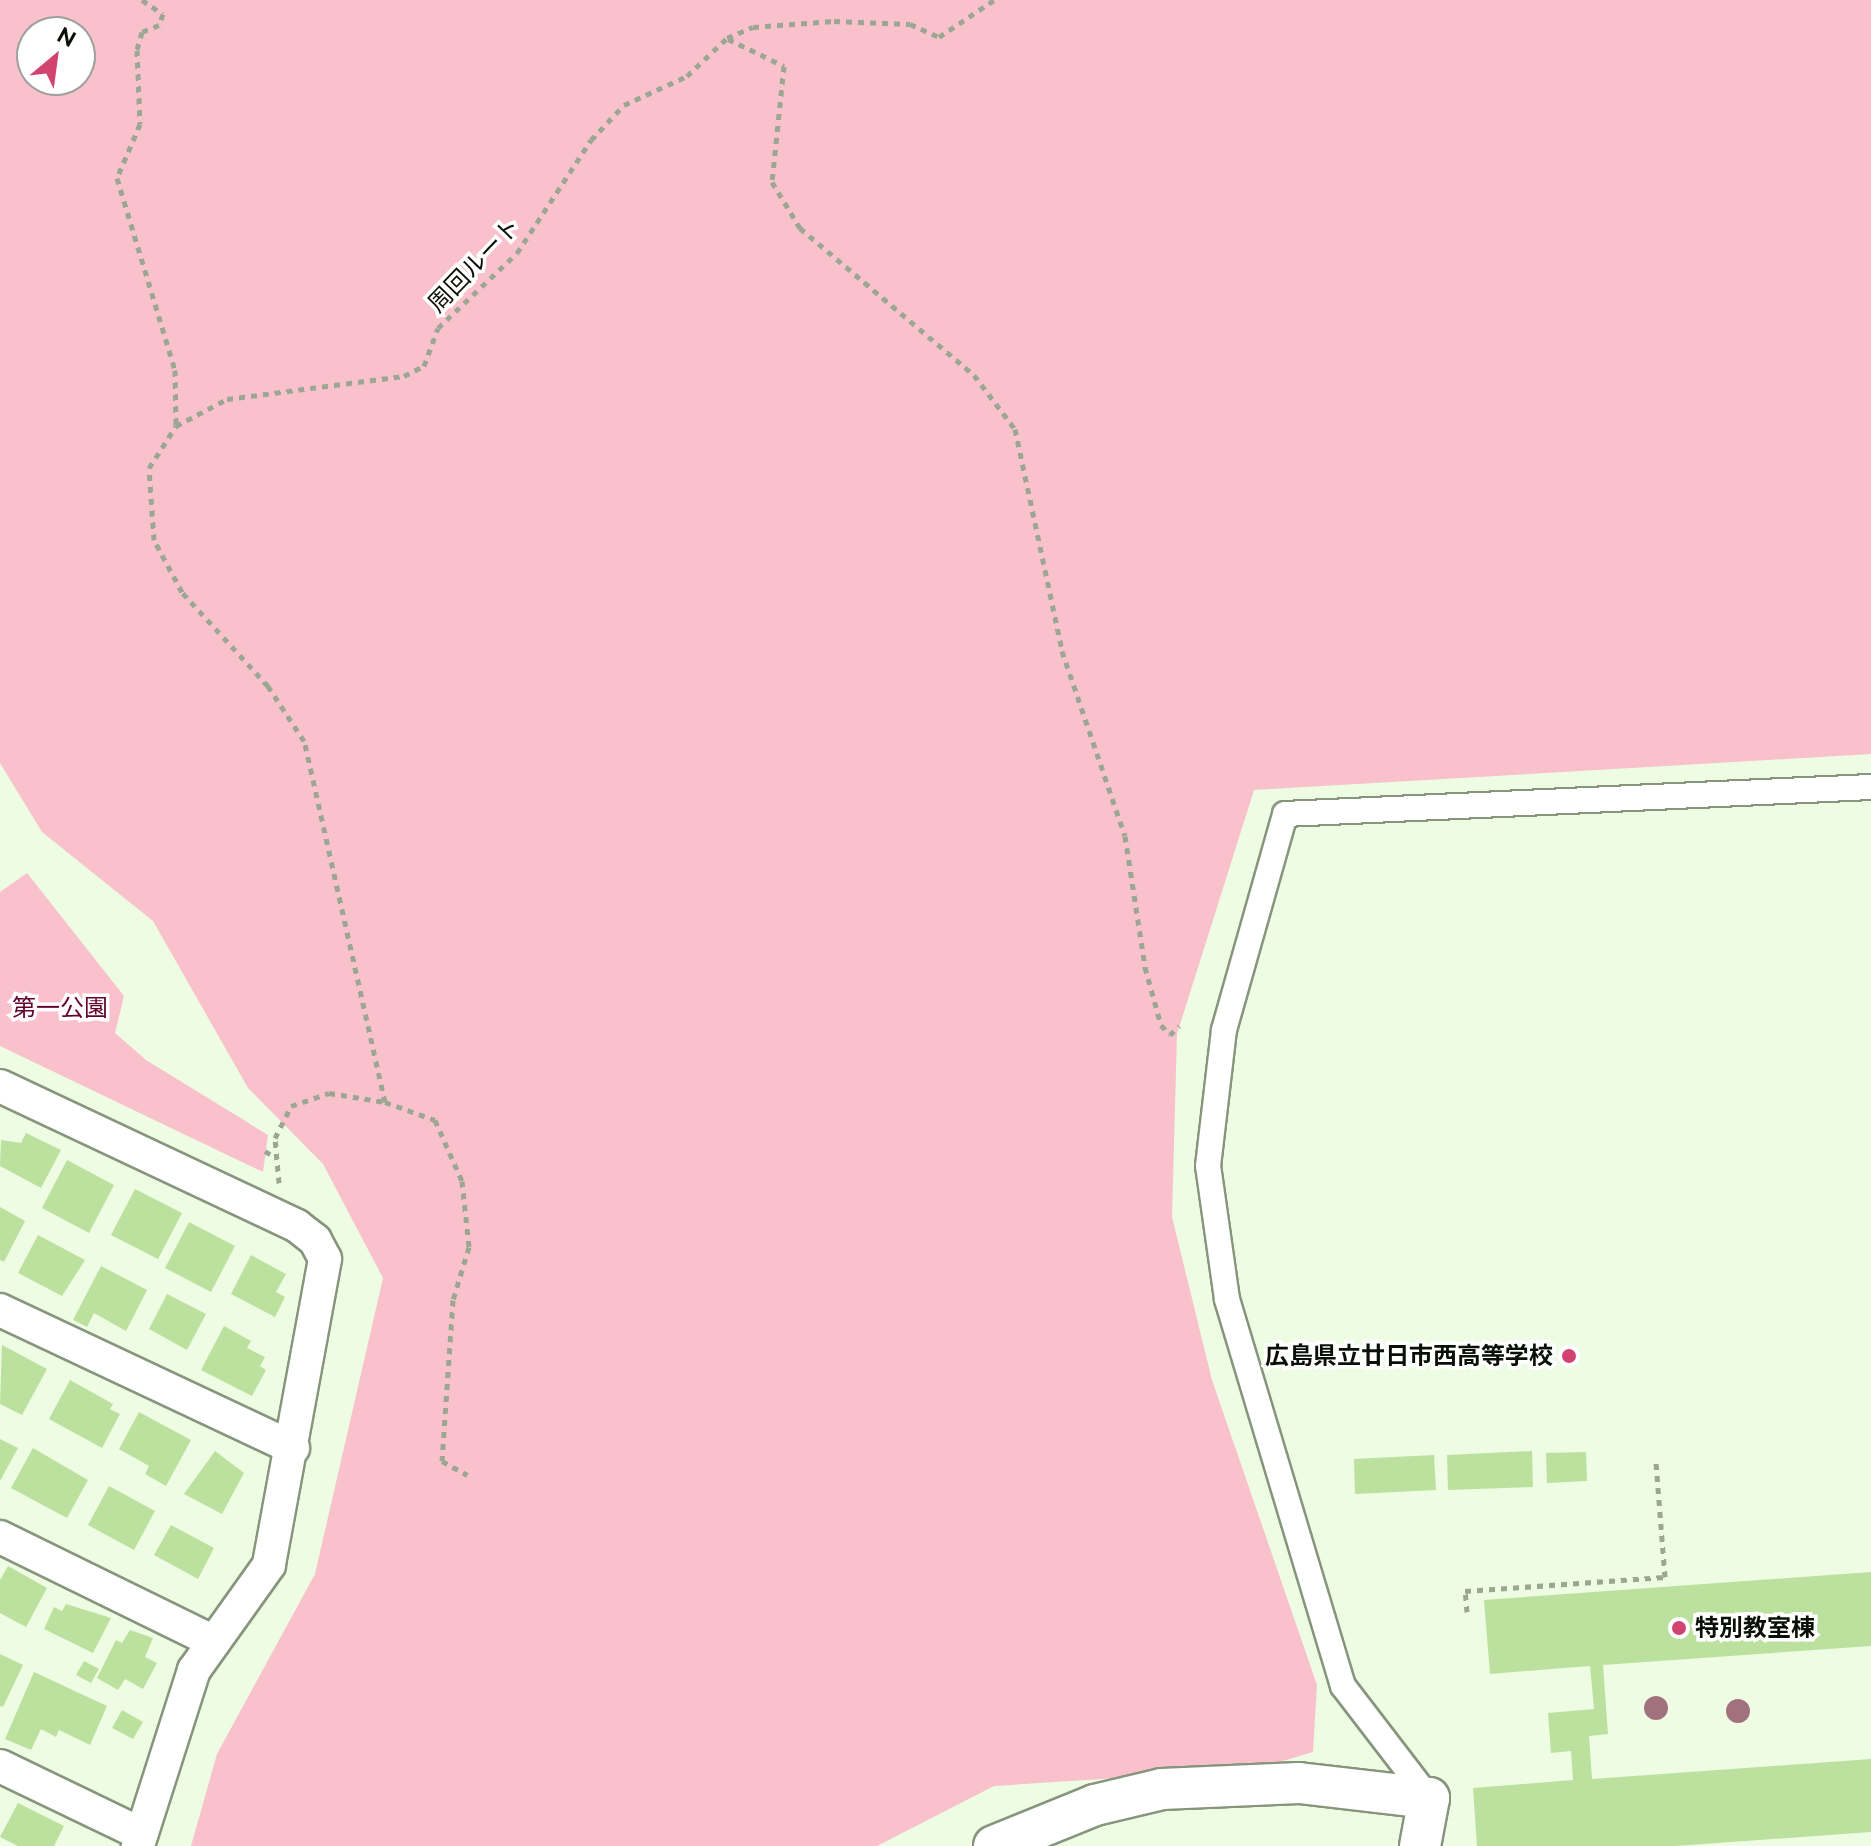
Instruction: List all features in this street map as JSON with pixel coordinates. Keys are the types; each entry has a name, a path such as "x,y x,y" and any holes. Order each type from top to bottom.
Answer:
{"street":[{"path":"1420,1846 1429,1798 1343,1686 1225,1284 1208,1166 1224,1030 1285,814 1871,787"},
{"path":"0,1086 315,1240 326,1282 269,1565 193,1673 140,1840 0,1766"},
{"path":"0,1310 293,1448"},
{"path":"0,1537 214,1642"},
{"path":"994,1846 1082,1810 1162,1789 1299,1783 1429,1798"}],"path":[{"path":"142,0 163,14 159,25 142,32 137,50 140,124 117,178 175,370 176,426"},
{"name":"周回ルート","path":"385,1102 309,770 292,717 182,592 154,540 147,506 149,468 176,426 227,399 404,376 424,366 438,328 517,253 591,140 624,105 687,76 727,38 753,27 857,21 910,24 939,37 994,0"},
{"path":"727,38 784,66 772,182 800,228 974,375 1015,429 1062,651 1125,836 1145,967 1161,1025 1170,1035 1179,1026"},
{"path":"286,1193 275,1138 291,1106 329,1093 385,1102 435,1120 462,1181 469,1247 453,1300 442,1461 467,1475"},
{"path":"265,1151 277,1158"},
{"path":"1467,1612 1465,1591 1665,1577 1656,1463"}],"green space":[{"path":"0,0 1871,0 1871,754 1254,790 1177,1034 1172,1217 1212,1380 1317,1685 1313,1752 1256,1769 994,1786 877,1846 191,1846 217,1754 315,1574 383,1278 323,1164 248,1088 153,921 42,832 0,763"},
{"name":"第一公園","path":"27,873 124,996 115,1033 146,1060 268,1135 263,1172 0,1046 0,892"}],"building":[{"path":"26,1133 61,1150 41,1188 0,1166 1,1140 21,1143"},
{"path":"67,1160 114,1185 89,1233 42,1208"},
{"path":"135,1189 182,1213 158,1259 111,1235"},
{"path":"0,1207 25,1221 4,1262 0,1260"},
{"path":"189,1222 235,1246 211,1292 165,1268"},
{"path":"38,1235 85,1260 62,1296 18,1273"},
{"path":"251,1255 286,1274 276,1292 285,1297 275,1317 231,1294"},
{"path":"101,1266 147,1290 126,1331 94,1313 87,1327 73,1320"},
{"path":"167,1294 206,1314 187,1350 149,1329"},
{"path":"224,1326 251,1341 247,1348 265,1357 260,1366 266,1370 252,1396 201,1370"},
{"path":"2,1345 47,1369 22,1415 0,1404"},
{"path":"70,1380 113,1404 110,1409 120,1414 102,1448 49,1419"},
{"path":"139,1412 191,1440 166,1486 145,1474 149,1466 119,1449"},
{"path":"0,1439 18,1448 0,1481"},
{"path":"33,1448 88,1480 67,1518 11,1488"},
{"path":"215,1451 244,1473 222,1514 184,1494"},
{"path":"1532,1451 1533,1487 1448,1490 1447,1455"},
{"path":"1586,1452 1587,1481 1547,1483 1546,1453"},
{"path":"1434,1455 1436,1490 1355,1494 1354,1459"},
{"path":"109,1486 155,1511 134,1550 88,1525"},
{"path":"171,1525 214,1548 198,1579 154,1555"},
{"path":"8,1566 47,1588 26,1627 0,1613 0,1580"},
{"path":"1871,1572 1871,1646 1603,1665 1608,1734 1589,1736 1592,1779 1871,1759 1871,1832 1675,1846 1477,1846 1473,1788 1573,1780 1571,1751 1551,1753 1548,1713 1594,1709 1590,1666 1490,1674 1484,1600"},
{"path":"66,1604 111,1618 93,1653 44,1629 54,1607 62,1611"},
{"path":"130,1630 153,1638 145,1657 157,1663 143,1689 125,1679 118,1690 97,1678 116,1640 122,1643"},
{"path":"0,1654 23,1665 3,1707 0,1706"},
{"path":"84,1661 99,1669 91,1683 76,1675"},
{"path":"34,1672 107,1706 90,1745 59,1730 56,1737 41,1729 31,1750 5,1739"},
{"path":"122,1710 143,1722 133,1739 112,1728"},
{"path":"18,1803 64,1826 54,1846 18,1846 0,1837"}],"place":[{"name":"広島県立廿日市西高等学校","path":"1569,1356"},
{"name":"特別教室棟","path":"1679,1628"}]}
